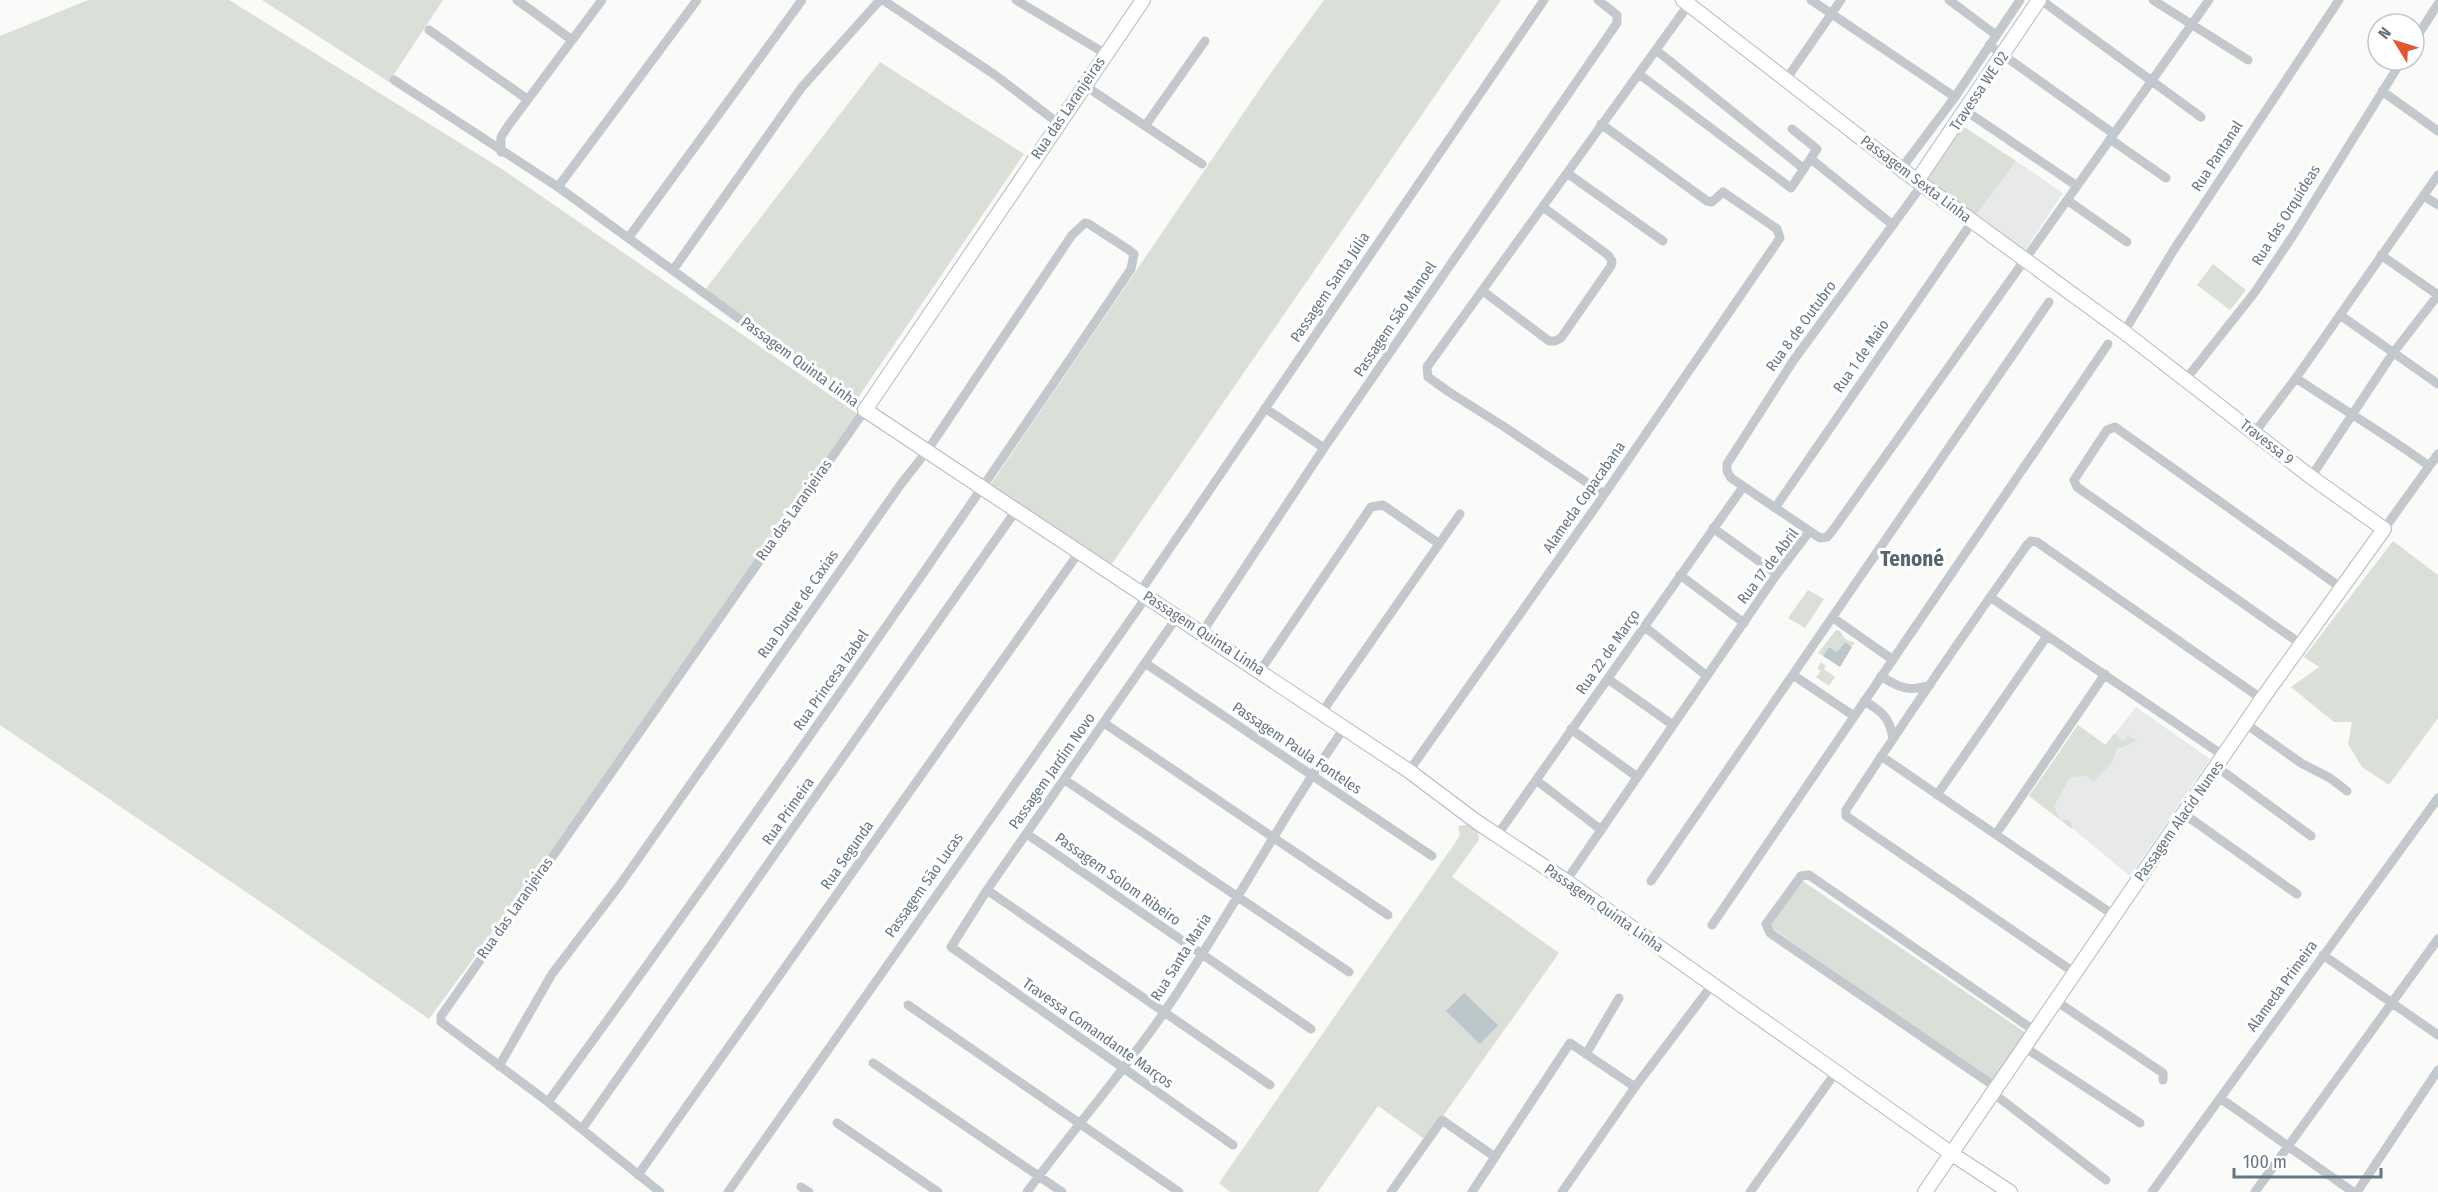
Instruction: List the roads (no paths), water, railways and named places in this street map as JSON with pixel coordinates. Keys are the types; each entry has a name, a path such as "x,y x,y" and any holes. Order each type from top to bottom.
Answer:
{"street":[{"path":"516,0 572,40"},
{"path":"501,152 501,137 602,0"},
{"path":"558,187 697,0"},
{"path":"629,237 802,0"},
{"path":"673,270 802,87 881,0 995,75 1058,123"},
{"path":"1016,0 1106,54"},
{"name":"Rua das Laranjeiras","path":"499,1066 441,1022 441,1016 865,410 1143,0"},
{"name":"Passagem Santa Júlia","path":"1144,594 1265,408 1544,0"},
{"name":"Passagem São Manoel","path":"1201,633 1324,448 1617,23 1617,15 1598,0"},
{"path":"1811,0 1954,97"},
{"path":"1785,81 1840,0"},
{"path":"1949,0 1996,35"},
{"name":"Travessa WE 02","path":"1901,169 1954,97 2020,0"},
{"path":"2040,0 2200,117"},
{"name":"Travessa WE 02","path":"1920,183 2040,0"},
{"path":"2153,0 2248,60"},
{"path":"2024,260 2209,0"},
{"name":"Rua Pantanal","path":"2124,332 2173,251 2339,0"},
{"path":"1604,494 1428,377 1427,368 1656,50 1686,2"},
{"name":"Passagem Sexta Linha","path":"1686,2 1901,169 2152,353"},
{"path":"2426,22 2438,4"},
{"path":"429,30 527,99"},
{"path":"1145,126 1204,41"},
{"path":"1989,45 2166,178"},
{"path":"1656,50 1804,169"},
{"name":"Rua das Orquídeas","path":"2186,379 2255,292 2294,234 2394,72"},
{"path":"1639,74 1789,187 1794,185 1816,152 1816,147 1792,129"},
{"name":"Passagem Quinta Linha","path":"394,80 501,152 558,187 865,410 1409,771 1477,822 1566,881 1952,1154 2010,1192"},
{"path":"1084,85 1202,165"},
{"path":"2382,91 2438,131"},
{"path":"1966,111 2077,186"},
{"name":"Alameda Copacabana","path":"1409,771 1604,494 1779,238 1777,229 1723,192 1710,202 1601,124"},
{"path":"1811,159 1893,225"},
{"path":"1567,173 1663,241"},
{"path":"2255,432 2296,378 2438,175"},
{"name":"Rua 8 de Outubro","path":"1743,487 1731,478 1727,471 1727,464 1793,361 1893,225 1920,183"},
{"path":"2424,196 2438,206"},
{"path":"2067,200 2127,243"},
{"path":"1483,291 1549,341 1561,338 1611,266 1612,261 1608,255 1543,207"},
{"name":"Rua 1 de Maio","path":"1775,508 1972,222"},
{"name":"Rua Duque de Caxias","path":"499,1066 552,974 619,886 900,484 927,451 1079,227 1089,224 1129,250 1134,254 1131,268"},
{"path":"2312,477 2393,353 2438,295 2381,255"},
{"name":"Rua 17 de Abril","path":"1566,881 1777,574 1809,532 1820,538 1827,537 1833,530 2024,260"},
{"name":"Rua Princesa Izabel","path":"548,1102 714,874 984,487 1131,268"},
{"path":"1652,881 2049,302"},
{"path":"2340,315 2438,384"},
{"path":"1712,925 2108,344"},
{"name":"Travessa 9","path":"2152,353 2312,477 2384,529"},
{"path":"2296,378 2351,416 2381,431 2429,466"},
{"path":"1265,408 1324,448"},
{"path":"2301,644 2077,487 2074,480 2107,430 2115,427 2340,587"},
{"name":"Passagem Alacid Nunes","path":"1925,1192 2262,699 2340,587 2438,454"},
{"path":"1743,487 1809,532"},
{"name":"Rua 22 de Março","path":"1498,834 1743,487"},
{"path":"1260,671 1371,507 1383,505 1438,543"},
{"name":"Rua Primeira","path":"582,1129 1017,509"},
{"path":"1322,712 1460,514"},
{"path":"1713,528 1777,574"},
{"path":"2075,973 1846,816 1846,810 1881,756 2031,541 2037,542 2262,699"},
{"name":"Rua Segunda","path":"638,1175 1080,551"},
{"path":"1680,575 1744,623"},
{"name":"Passagem São Lucas","path":"728,1192 1144,594"},
{"path":"1990,597 2105,674 2220,762 2311,836"},
{"name":"Passagem Jardim Novo","path":"952,943 1177,617"},
{"path":"1832,617 1893,660"},
{"path":"1645,627 1707,676"},
{"path":"1937,795 2048,636"},
{"name":"Passagem Paula Fonteles","path":"1145,663 1432,856"},
{"path":"1996,834 2105,674"},
{"path":"1793,675 1854,716"},
{"path":"1881,676 1904,689 1917,689 1930,685"},
{"path":"1608,679 1673,726"},
{"path":"1864,701 1880,710 1891,725 1893,739"},
{"path":"1104,723 1388,915"},
{"path":"2246,724 2301,764 2330,778 2348,791"},
{"name":"Rua Santa Maria","path":"1027,1192 1082,1124 1164,1013 1202,956 1310,776 1344,727"},
{"path":"1571,729 1636,777"},
{"path":"1881,756 2115,916"},
{"path":"1065,780 1349,972"},
{"path":"1536,780 1600,829"},
{"name":"Alameda Primeira","path":"2152,1192 2438,798"},
{"path":"2429,811 2438,818"},
{"path":"2184,814 2297,894"},
{"name":"Passagem Solom Ribeiro","path":"1027,834 1311,1029"},
{"path":"2035,1031 1809,875 1801,876 1766,924 1770,933 1995,1090 2106,1180"},
{"path":"987,890 1270,1085"},
{"path":"2254,1192 2438,939"},
{"name":"Travessa Comandante Marços","path":"952,943 952,950 1233,1145"},
{"path":"2323,955 2438,1035"},
{"path":"1562,1192 1635,1087 1712,985"},
{"path":"1586,1054 1619,998"},
{"path":"2056,1001 2163,1073 2163,1080"},
{"path":"908,1005 1179,1192"},
{"path":"1472,1192 1570,1044 1635,1087"},
{"path":"2024,1047 2140,1123"},
{"path":"873,1063 1062,1192"},
{"path":"499,1066 548,1102 660,1192"},
{"path":"2357,1192 2438,1070"},
{"path":"1750,1192 1836,1072"},
{"path":"2220,1098 2353,1192"},
{"path":"1391,1192 1442,1120 1496,1157"},
{"path":"837,1123 938,1192"}],"district":[{"name":"Tenoné","path":"1912,559"}]}
